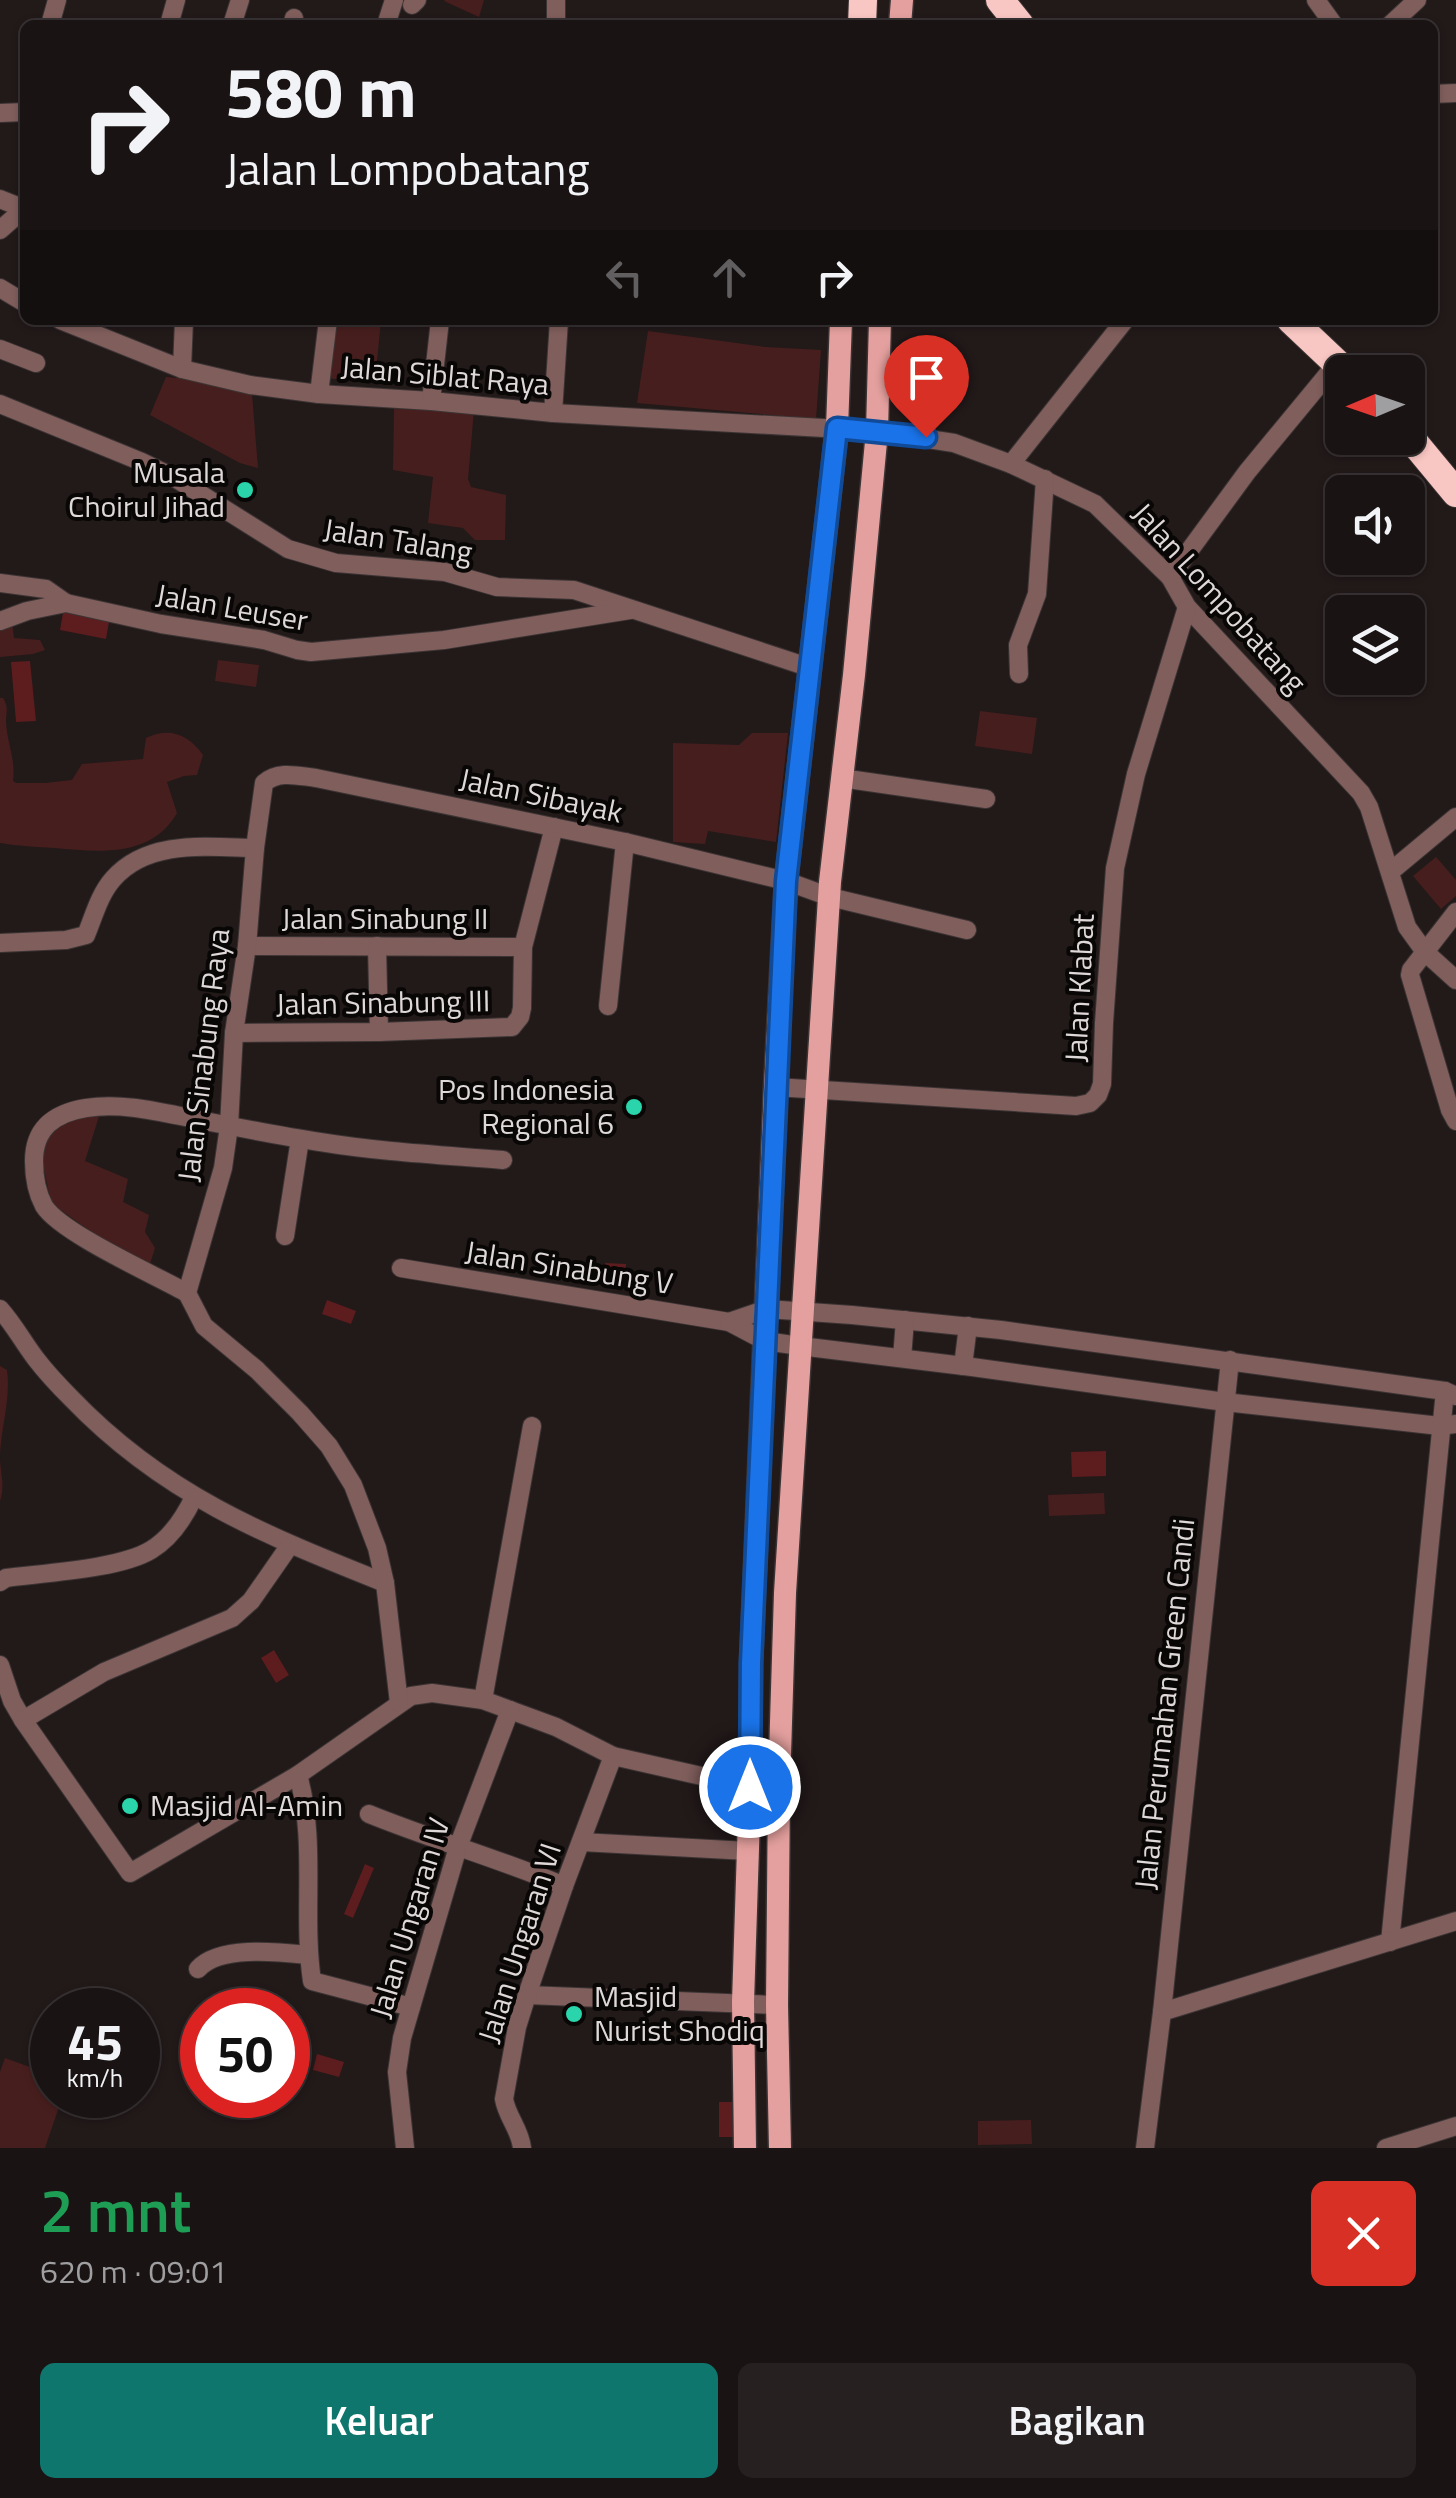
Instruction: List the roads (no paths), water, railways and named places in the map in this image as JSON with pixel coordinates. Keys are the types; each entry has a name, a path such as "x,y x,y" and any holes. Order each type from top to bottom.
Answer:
{"highway":[{"path":"1000,0 1016,20"},
{"path":"1296,325 1328,355"},
{"path":"1425,455 1456,492"}],"main road":[{"path":"744,2148 751,1663 775,1087 786,881 837,428 841,325"},
{"path":"780,2148 777,2006 785,1593 830,896 877,431 880,325"},
{"path":"744,2084 778,2081"}],"street":[{"path":"1395,20 1417,0"},
{"path":"0,230 20,212"},
{"name":"Jalan Siblat Raya","path":"72,325 182,369 250,385 552,413 877,431"},
{"path":"182,369 184,325"},
{"path":"319,394 327,325"},
{"path":"431,401 439,325"},
{"path":"552,413 559,325"},
{"path":"1011,464 1122,325"},
{"path":"0,349 36,362"},
{"path":"1170,577 1247,472 1325,387"},
{"name":"Jalan Talang","path":"0,404 175,478 296,552 347,565 445,572 497,587 574,590 811,668"},
{"name":"Jalan Lompobatang","path":"877,431 954,443 1011,464 1095,504 1170,577 1187,607 1361,793 1369,807 1407,928 1425,952 1456,980"},
{"path":"1019,674 1018,644 1034,607 1040,574 1045,480"},
{"path":"0,583 46,590 66,603"},
{"name":"Jalan Leuser","path":"0,621 66,603 312,652 444,640 636,610"},
{"name":"Jalan Klabat","path":"817,1088 1076,1106 1090,1103 1098,1096 1104,1068 1116,868 1136,774 1187,607"},
{"name":"Jalan Sibayak","path":"283,774 625,842 967,930"},
{"name":"Jalan Sinabung Raya","path":"187,1292 223,1168 234,1033 264,783 283,774"},
{"path":"842,778 986,799"},
{"path":"1390,872 1456,817"},
{"path":"524,947 554,828"},
{"path":"608,1006 625,842"},
{"path":"0,944 86,935 94,911 114,878 136,860 188,847 255,848"},
{"path":"1456,912 1411,970 1410,982 1456,1121"},
{"name":"Jalan Sinabung II","path":"247,946 524,947"},
{"path":"377,946 379,1032"},
{"name":"Jalan Sinabung III","path":"234,1033 506,1028 516,1023 522,1008 524,947"},
{"path":"775,1087 817,1088"},
{"path":"400,1702 378,1548 353,1485 329,1446 257,1370 204,1326 187,1292 55,1218 37,1188 35,1148 39,1133 58,1116 110,1106 300,1139 503,1160"},
{"path":"285,1236 300,1139"},
{"name":"Jalan Sinabung V","path":"401,1268 729,1322"},
{"path":"729,1322 767,1308 968,1326 1450,1394 1390,1942"},
{"path":"0,1309 34,1356 122,1446 194,1497 235,1520 386,1584"},
{"path":"902,1358 905,1320"},
{"path":"729,1322 765,1341 1225,1402 1448,1425"},
{"path":"964,1366 968,1326"},
{"name":"Jalan Perumahan Green Candi","path":"1145,2148 1230,1360"},
{"path":"483,1700 532,1426"},
{"path":"0,1582 142,1556 182,1522 194,1497"},
{"path":"23,1720 104,1672 232,1618 251,1601 290,1545"},
{"path":"0,1665 23,1720 130,1873 298,1775 411,1696 432,1694 483,1700 556,1727 613,1756 750,1787 779,1788"},
{"name":"Jalan Ungaran IV","path":"405,2148 398,2057 458,1847 510,1710"},
{"name":"Jalan Ungaran VI","path":"522,2148 504,2099 517,2027 613,1756"},
{"path":"298,1775 307,1829 311,1978 315,1983 411,2007"},
{"path":"369,1814 564,1886"},
{"path":"581,1842 748,1851"},
{"path":"1162,2012 1456,1921"},
{"path":"198,1969 207,1959 237,1952 308,1954"},
{"path":"527,1994 777,2006"},
{"path":"1386,2148 1456,2126"}],"place":[{"name":"Musala Choirul Jihad","path":"245,490"},
{"name":"Pos Indonesia Regional 6","path":"634,1107"},
{"name":"Masjid Al-Amin","path":"130,1806"},
{"name":"Masjid Nurist Shodiq","path":"574,2014"}]}
